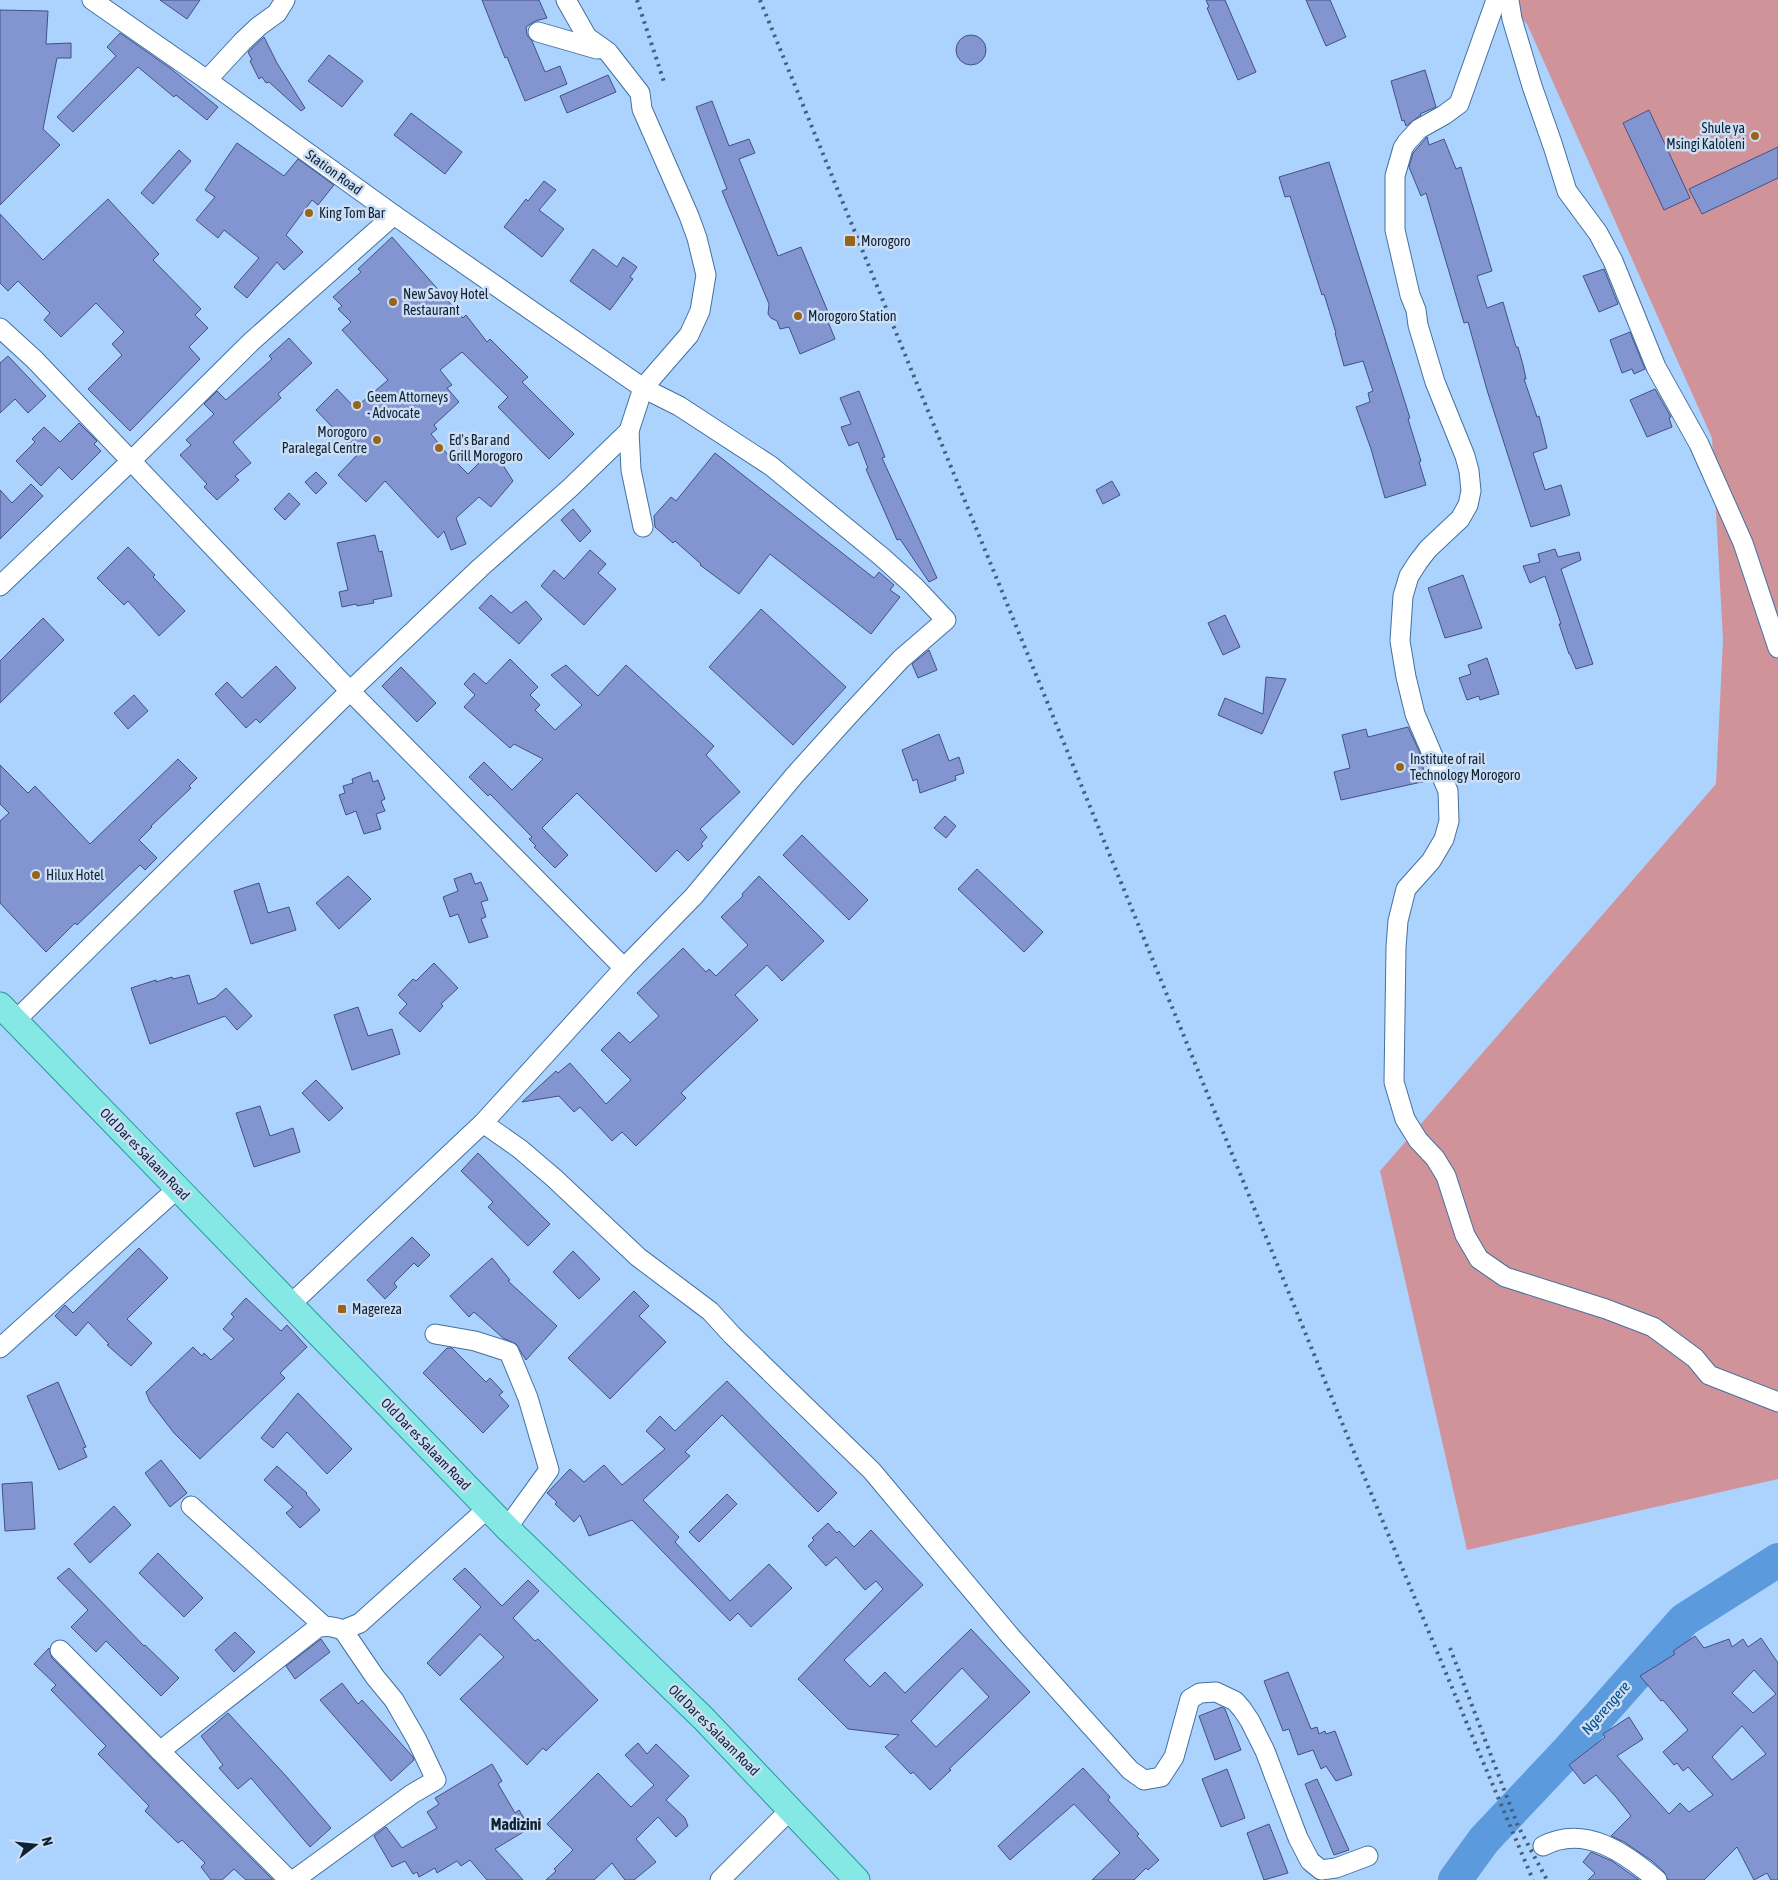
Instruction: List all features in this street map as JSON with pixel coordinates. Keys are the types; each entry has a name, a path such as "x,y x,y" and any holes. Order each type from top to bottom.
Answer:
{"main road":[{"name":"Old Dar es Salaam Road","path":"8,1012 507,1528 703,1718 857,1880"}],"street":[{"name":"Station Road","path":"92,0 207,80 394,215 644,388 679,406 770,466 882,557 914,586 946,620 901,659 850,714 794,776 701,889 624,968"},
{"path":"207,80 242,42 277,13 285,0"},
{"path":"566,0 587,37 608,52 640,93 642,109 697,238 706,275 700,312 689,335 644,388 629,430 631,470 643,527"},
{"path":"1496,0 1459,104 1419,129 1407,142 1403,148 1395,176 1395,230 1410,295 1416,310 1418,325 1435,382 1465,456 1469,470 1471,491 1468,504 1460,519 1428,549 1418,562 1409,576 1403,596 1400,641 1406,677 1415,714 1448,791 1448,821 1444,839 1432,860 1406,889 1398,921 1394,1082 1405,1119 1418,1140 1435,1158 1446,1176 1465,1235 1479,1259 1505,1277 1606,1309 1653,1327 1694,1358 1709,1375 1778,1402"},
{"path":"1508,0 1532,86 1554,146 1567,191 1598,233 1613,262 1656,367 1699,444 1743,543 1778,648"},
{"path":"538,32 575,41 608,52"},
{"path":"0,586 132,460 251,342 394,215"},
{"path":"0,328 35,360 132,460 350,691 624,968 482,1123 291,1304"},
{"path":"8,1012 480,568 570,488 629,430"},
{"path":"482,1123 520,1149 554,1178 638,1257 710,1311 732,1335 872,1471 1011,1637 1130,1770 1144,1780 1161,1777 1174,1757 1190,1699 1200,1693 1216,1692 1236,1701 1250,1721 1273,1769 1298,1838 1310,1861 1321,1870 1336,1868 1368,1856"},
{"path":"0,1348 178,1188"},
{"path":"435,1334 475,1341 509,1352 528,1398 549,1470 507,1528"},
{"path":"191,1506 324,1626"},
{"path":"343,1630 360,1623 369,1616 488,1508"},
{"path":"160,1751 317,1628 332,1626 343,1630 375,1677 394,1700 417,1740 436,1780 412,1794 294,1880"},
{"path":"60,1650 289,1880"},
{"path":"720,1880 791,1809"},
{"path":"1542,1846 1553,1840 1564,1838 1590,1840 1613,1848 1657,1880"}],"shaded area":[{"path":"1501,0 1778,0 1778,1479 1467,1550 1380,1171 1716,784 1723,640 1712,438 1527,24"}],"building":[{"path":"160,0 200,0 187,19"},
{"path":"482,0 539,0 547,18 535,21 526,27 527,35 532,41 545,72 560,66 567,84 525,101 507,57 505,58"},
{"path":"1206,0 1225,0 1256,72 1238,80 1207,8 1209,7"},
{"path":"1306,0 1330,0 1346,37 1326,46"},
{"path":"0,10 48,11 46,44 71,43 71,58 57,58 43,129 60,145 0,205"},
{"path":"120,33 170,68 218,107 207,120 176,95 174,97 138,67 73,132 57,117 116,56 107,47"},
{"path":"971,35 982,39 986,50 982,61 971,65 960,61 956,50 960,39"},
{"path":"264,37 277,63 305,108 301,111 269,82 266,83 262,77 259,79 250,61 252,60 248,52"},
{"path":"329,55 363,81 342,107 308,81"},
{"path":"1425,70 1436,107 1420,114 1406,126 1404,120 1402,121 1391,81"},
{"path":"608,75 616,92 567,113 560,96"},
{"path":"712,101 729,146 749,139 755,153 739,159 778,256 801,247 828,312 825,314 835,339 800,354 789,327 780,329 777,321 768,314 769,304 722,191 727,189 696,107"},
{"path":"1649,110 1690,198 1664,210 1623,123"},
{"path":"411,113 462,152 445,174 394,135"},
{"path":"1427,137 1429,145 1444,139 1456,169 1461,167 1492,271 1477,276 1487,308 1503,302 1523,365 1526,379 1524,379 1537,417 1539,416 1547,448 1533,453 1545,490 1561,485 1570,515 1531,527 1487,390 1468,322 1464,323 1426,193 1421,196 1409,167 1413,153"},
{"path":"237,143 284,176 298,159 334,185 318,205 312,200 286,235 303,252 284,270 277,262 247,298 234,287 259,258 224,230 218,238 196,220 215,197 205,190"},
{"path":"1778,147 1778,178 1702,214 1689,189"},
{"path":"179,150 191,161 153,204 141,193"},
{"path":"1329,162 1410,418 1408,419 1426,485 1385,498 1371,449 1356,407 1370,402 1368,393 1373,391 1363,361 1344,366 1324,294 1322,295 1290,196 1285,197 1279,177"},
{"path":"544,181 556,190 539,210 564,229 542,257 504,227 526,199 528,201"},
{"path":"108,199 159,254 153,260 201,309 195,315 208,328 189,347 200,359 130,431 88,389 122,355 112,344 124,332 96,303 61,337 44,320 50,313 18,281 8,291 0,283 0,214 43,260"},
{"path":"392,237 463,318 466,315 487,342 490,339 528,377 522,382 574,434 549,459 498,407 508,397 462,352 440,370 452,385 447,388 459,402 434,425 437,429 431,434 452,460 468,474 482,460 501,462 513,481 491,507 479,497 456,518 466,544 451,550 444,531 438,538 385,481 366,502 338,475 358,454 316,410 337,389 355,408 388,380 342,330 351,322 338,309 342,306 333,297 361,272 358,269"},
{"path":"593,249 617,267 623,257 637,267 630,277 633,279 610,310 570,281"},
{"path":"1604,269 1618,304 1599,312 1583,276"},
{"path":"1630,332 1645,369 1634,374 1632,369 1622,373 1610,340"},
{"path":"289,338 312,363 278,394 281,398 233,442 251,463 235,476 239,480 217,500 204,487 207,484 180,455 191,445 186,440 214,414 204,404 217,391 226,400 272,359 269,356"},
{"path":"8,356 46,396 28,413 15,399 0,413 0,363"},
{"path":"1655,389 1671,417 1669,418 1672,427 1647,437 1630,400"},
{"path":"859,391 885,457 882,458 937,578 929,582 900,539 897,540 866,469 868,468 858,442 849,446 841,427 851,424 840,398"},
{"path":"79,423 97,441 94,444 101,451 72,480 59,467 41,486 16,461 35,442 32,439 44,427 60,442"},
{"path":"715,453 874,578 879,572 894,585 890,590 900,597 871,634 770,554 739,594 700,565 675,541 673,543 655,527 654,516 671,497 676,501"},
{"path":"316,472 327,483 316,494 305,482"},
{"path":"1112,481 1120,495 1103,504 1096,490"},
{"path":"31,484 43,496 0,539 0,490 12,503"},
{"path":"289,493 300,504 285,520 274,509"},
{"path":"573,509 591,531 580,542 561,520"},
{"path":"375,535 379,552 382,551 392,596 373,600 374,603 342,607 339,592 348,590 337,543"},
{"path":"128,547 155,575 153,577 185,611 159,636 128,601 124,605 97,578"},
{"path":"1555,549 1558,557 1579,552 1581,560 1561,569 1593,664 1576,669 1559,624 1561,624 1545,576 1530,583 1523,566 1540,562 1538,554"},
{"path":"590,550 606,564 598,573 616,589 584,625 541,586 554,570 564,579"},
{"path":"1463,575 1482,628 1445,638 1428,588"},
{"path":"491,595 511,613 526,601 542,619 519,644 479,608"},
{"path":"761,609 846,687 793,745 709,667"},
{"path":"1225,615 1240,647 1223,655 1208,623"},
{"path":"43,618 64,640 0,703 0,661"},
{"path":"929,650 937,670 918,678 912,664"},
{"path":"1487,658 1499,694 1480,700 1479,696 1467,700 1459,678 1471,674 1468,665"},
{"path":"510,659 538,687 530,695 540,705 535,710 555,730 582,705 551,675 566,665 598,696 626,665 714,746 706,755 740,792 700,829 707,837 701,844 703,846 688,861 677,850 656,872 577,793 542,828 568,855 555,868 534,847 536,846 529,839 532,837 490,794 488,796 469,777 484,762 512,790 543,759 514,744 510,748 464,707 475,695 464,684 474,673 486,684"},
{"path":"276,666 296,688 260,723 256,719 246,728 215,694 227,682 242,698"},
{"path":"401,667 436,703 417,722 382,686"},
{"path":"1266,677 1286,679 1262,734 1218,715 1225,698 1263,714"},
{"path":"134,695 148,711 128,729 114,713"},
{"path":"1408,727 1420,753 1426,781 1341,800 1334,772 1350,768 1342,735 1366,729 1368,737"},
{"path":"939,734 949,761 959,757 964,773 955,776 956,780 920,793 917,779 913,781 902,750"},
{"path":"178,759 197,778 189,786 191,788 139,840 157,858 145,870 140,865 77,925 75,923 46,952 0,903 0,821 9,813 0,804 0,765 28,793 35,786 90,844"},
{"path":"370,772 373,782 378,780 385,799 381,801 385,811 376,814 381,829 364,834 356,811 346,815 339,795 345,793 343,786 353,783 352,779"},
{"path":"945,816 956,826 946,838 934,828"},
{"path":"802,835 868,900 849,920 783,855"},
{"path":"977,869 1043,932 1024,952 958,889"},
{"path":"471,873 475,884 481,882 488,900 481,902 486,917 481,919 488,937 469,943 458,914 450,917 443,897 458,891 454,879"},
{"path":"348,876 371,899 339,929 316,903"},
{"path":"759,876 824,941 782,981 767,965 735,995 758,1020 681,1093 686,1098 636,1146 622,1132 612,1141 580,1107 574,1112 559,1096 522,1102 556,1071 558,1073 570,1063 606,1104 631,1080 601,1050 619,1032 630,1043 659,1016 637,993 683,948 706,972 709,969 716,976 748,945 721,917 743,896 742,894"},
{"path":"259,883 268,913 289,907 296,930 251,944 234,891"},
{"path":"434,963 458,988 441,1004 443,1006 420,1032 399,1013 407,1004 398,995 413,979 416,981"},
{"path":"189,975 198,1004 215,998 226,988 252,1016 237,1030 225,1016 150,1044 131,988 156,980 156,982 172,977 173,979"},
{"path":"358,1007 368,1036 392,1029 400,1054 352,1070 334,1015"},
{"path":"316,1080 343,1108 329,1121 302,1093"},
{"path":"260,1106 270,1136 293,1128 300,1152 254,1167 236,1113"},
{"path":"478,1153 550,1224 528,1246 488,1207 493,1202 461,1171"},
{"path":"412,1237 430,1255 418,1267 414,1263 394,1283 397,1287 385,1299 367,1280"},
{"path":"139,1248 168,1278 127,1319 152,1343 131,1366 107,1345 109,1344 88,1322 76,1336 55,1316 65,1305 73,1313"},
{"path":"573,1251 600,1279 579,1299 553,1272"},
{"path":"492,1258 510,1280 508,1281 557,1326 526,1360 516,1344 503,1338 474,1312 469,1317 450,1296"},
{"path":"634,1291 649,1306 639,1316 666,1342 610,1399 568,1358"},
{"path":"246,1298 281,1331 287,1325 307,1347 280,1373 285,1378 200,1459 174,1433 150,1402 146,1392 193,1347 202,1356 204,1353 211,1360 234,1339 223,1329 234,1317 231,1314"},
{"path":"447,1348 452,1348 486,1382 490,1378 503,1392 499,1395 509,1406 483,1433 423,1373"},
{"path":"727,1381 837,1493 818,1512 722,1415 685,1452 690,1456 643,1500 679,1537 675,1542 730,1601 769,1564 792,1588 751,1627 738,1613 730,1621 632,1520 589,1536 580,1515 574,1522 555,1504 557,1502 547,1493 570,1469 584,1482 604,1465 622,1485 665,1449 646,1431 660,1416 675,1431"},
{"path":"58,1382 86,1447 83,1448 87,1457 59,1470 27,1396"},
{"path":"298,1393 352,1449 327,1474 287,1432 273,1448 261,1438"},
{"path":"161,1460 187,1493 170,1507 145,1473"},
{"path":"277,1466 307,1493 320,1510 300,1528 286,1513 293,1507 264,1480"},
{"path":"32,1482 35,1529 5,1531 2,1484"},
{"path":"727,1494 737,1504 699,1542 689,1532"},
{"path":"114,1506 131,1525 90,1563 74,1544"},
{"path":"828,1523 837,1533 839,1531 854,1547 871,1530 923,1585 844,1660 870,1687 885,1672 905,1693 971,1629 1030,1692 949,1769 951,1770 930,1790 913,1772 911,1774 885,1747 899,1735 848,1729 798,1679 883,1589 876,1581 865,1590 836,1557 826,1566 808,1546 814,1540 812,1538","holes":["962,1668 989,1697 936,1747 911,1721"]},
{"path":"158,1553 203,1598 184,1617 139,1573"},
{"path":"69,1568 144,1646 179,1678 161,1696 106,1641 96,1652 71,1627 88,1610 57,1578"},
{"path":"465,1568 502,1606 528,1580 539,1591 513,1618 535,1641 538,1639 598,1700 546,1751 543,1748 527,1765 460,1699 504,1657 480,1634 440,1676 427,1663 481,1607 453,1579"},
{"path":"235,1632 255,1652 234,1672 215,1650"},
{"path":"1695,1636 1704,1648 1729,1639 1732,1647 1743,1639 1748,1647 1761,1638 1778,1663 1778,1880 1771,1880 1767,1873 1754,1880 1737,1847 1704,1880 1668,1880 1664,1872 1652,1861 1624,1842 1611,1836 1631,1816 1616,1797 1596,1775 1584,1784 1569,1765 1605,1737 1603,1734 1629,1717 1643,1739 1617,1756 1669,1814 1680,1803 1689,1812 1713,1795 1688,1767 1683,1771 1677,1763 1674,1765 1663,1752 1688,1730 1640,1676 1675,1654 1673,1651","holes":["1754,1670 1776,1694 1753,1713 1732,1693","1742,1726 1766,1754 1732,1780 1712,1757"]},
{"path":"321,1639 330,1652 295,1679 286,1666"},
{"path":"49,1648 52,1658 273,1880 246,1880 234,1869 222,1880 211,1880 201,1867 205,1863 182,1840 178,1843 145,1811 149,1806 98,1754 106,1746 51,1690 56,1685 34,1664"},
{"path":"1288,1672 1311,1729 1317,1727 1319,1734 1325,1731 1326,1734 1335,1731 1352,1775 1336,1781 1326,1766 1321,1769 1313,1750 1298,1755 1289,1729 1283,1731 1264,1681"},
{"path":"342,1683 358,1704 362,1700 413,1757 414,1760 391,1781 320,1700"},
{"path":"1222,1707 1225,1709 1241,1750 1215,1760 1199,1716"},
{"path":"228,1713 331,1828 310,1847 251,1778 238,1789 219,1768 223,1765 201,1736"},
{"path":"638,1743 647,1754 656,1744 689,1776 666,1800 685,1818 688,1826 676,1837 658,1817 636,1839 656,1862 634,1880 625,1880 612,1863 594,1880 546,1880 573,1850 547,1824 598,1773 631,1807 654,1785 625,1755"},
{"path":"492,1764 502,1781 498,1784 515,1813 519,1810 530,1828 495,1849 523,1880 487,1880 470,1860 461,1866 457,1861 437,1873 435,1868 419,1877 417,1872 413,1874 405,1861 392,1867 374,1836 386,1827 402,1848 437,1828 427,1812 439,1804 435,1798"},
{"path":"1083,1768 1110,1797 1108,1800 1139,1834 1137,1836 1159,1860 1148,1870 1146,1868 1134,1880 1092,1880 1120,1853 1074,1804 1010,1860 998,1846"},
{"path":"1227,1769 1245,1818 1221,1827 1202,1779"},
{"path":"1317,1779 1349,1850 1334,1855 1305,1784"},
{"path":"1269,1824 1288,1873 1264,1880 1247,1833"},
{"path":"1591,1852 1612,1861 1639,1880 1588,1880 1595,1873 1583,1862"}],"waterway":[{"name":"Ngerengere","path":"1455,1880 1484,1840 1566,1753 1684,1620 1778,1560"}],"railway":[{"path":"637,0 665,85"},
{"path":"760,0 1354,1452 1533,1880"},
{"path":"1450,1648 1518,1826 1547,1880"}],"place":[{"name":"Shule ya Msingi Kaloleni","path":"1755,136"},
{"name":"King Tom Bar","path":"309,213"},
{"name":"Morogoro","path":"850,241"},
{"name":"New Savoy Hotel Restaurant","path":"393,302"},
{"name":"Morogoro Station","path":"798,316"},
{"name":"Geem Attorneys - Advocate","path":"357,405"},
{"name":"Morogoro Paralegal Centre","path":"377,440"},
{"name":"Ed's Bar and Grill Morogoro","path":"439,448"},
{"name":"Institute of rail Technology Morogoro","path":"1400,767"},
{"name":"Hilux Hotel","path":"36,875"},
{"name":"Magereza","path":"342,1309"}],"district":[{"name":"Madizini","path":"516,1824"}]}
